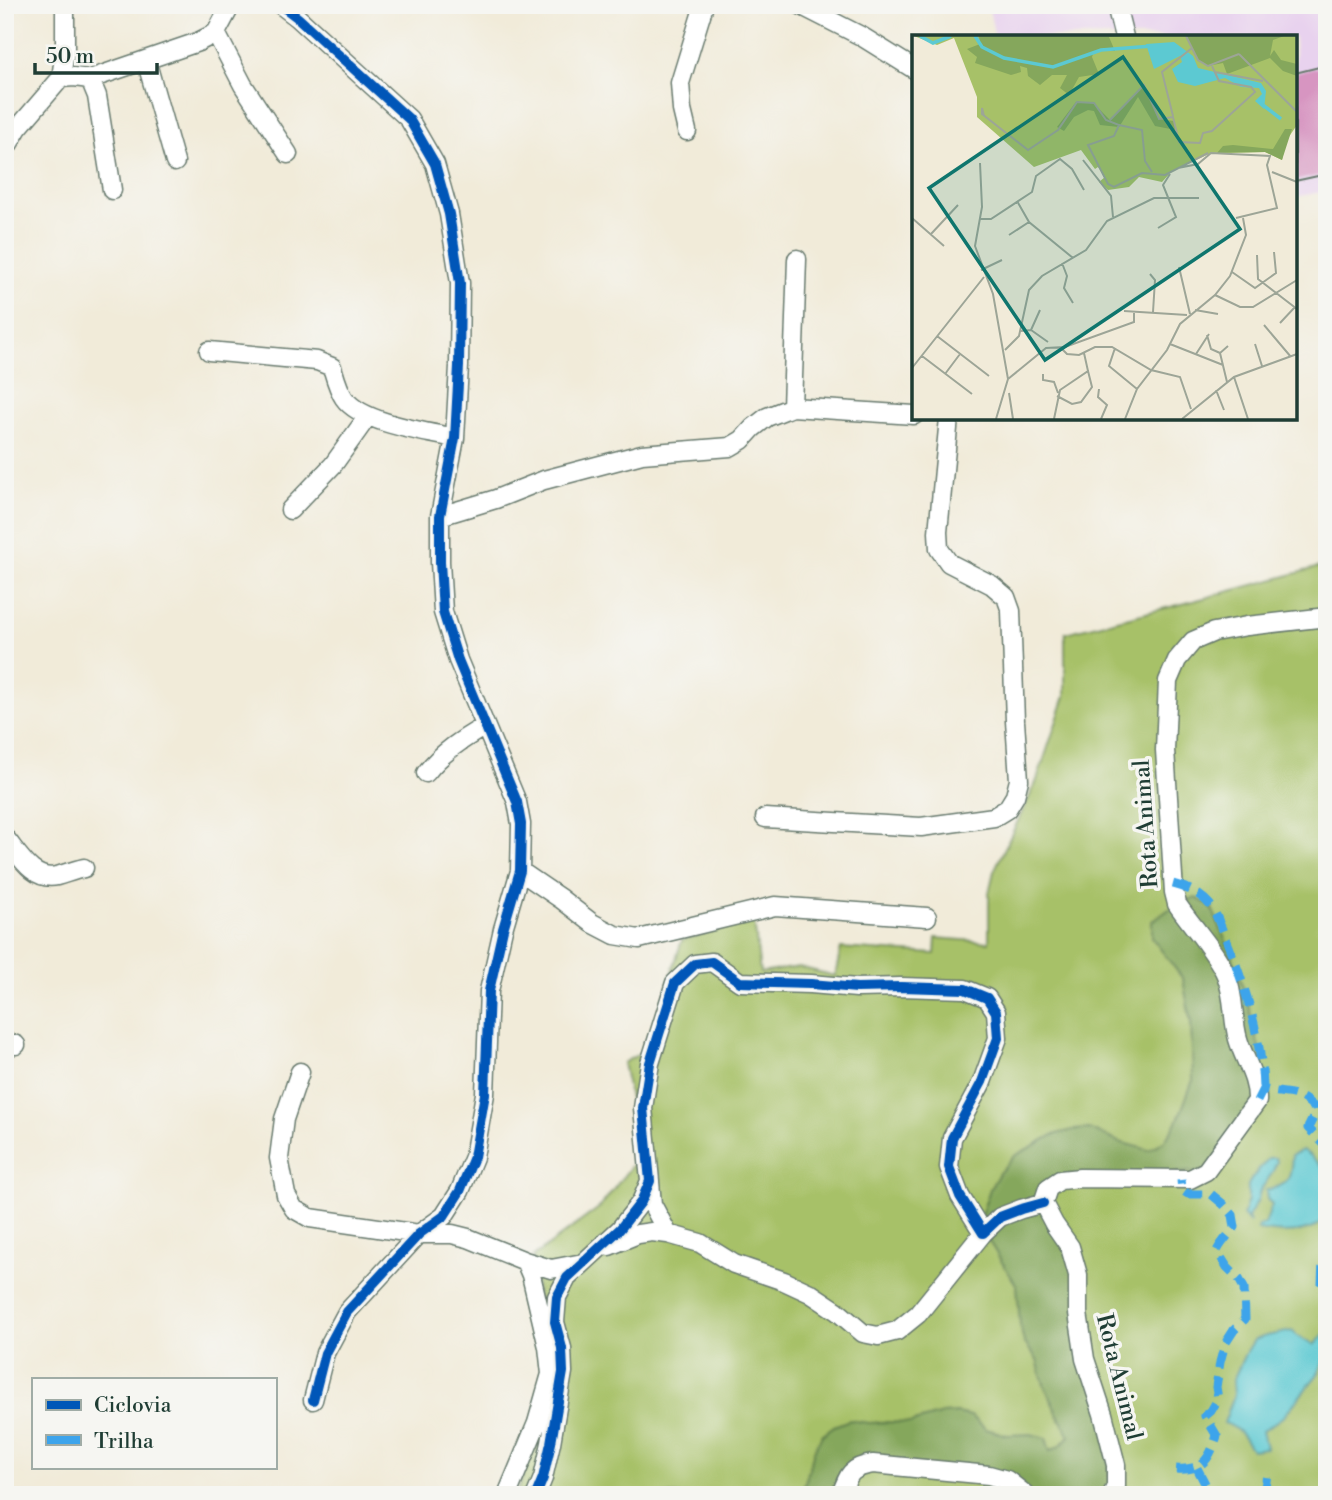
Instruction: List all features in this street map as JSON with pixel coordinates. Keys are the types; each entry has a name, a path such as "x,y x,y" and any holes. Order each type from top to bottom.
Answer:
{"street":[{"path":"5,150 12,127 61,78 65,50 65,5"},
{"path":"61,78 90,79 198,42 216,33 231,5"},
{"path":"281,5 409,119 435,164 449,214 460,283 455,438 440,516 443,612 458,660 517,802 521,824 520,871 489,990 485,1094 474,1157 460,1191 444,1216 419,1234 347,1312 325,1353 313,1400"},
{"path":"687,131 681,110 680,83 704,5"},
{"path":"800,5 861,36 912,68"},
{"path":"1116,5 1124,35"},
{"path":"216,33 252,99 288,154"},
{"path":"146,60 175,162"},
{"path":"90,79 97,96 112,190"},
{"path":"792,407 797,259"},
{"path":"209,351 317,361 332,367 345,399 368,416 455,438"},
{"path":"440,516 496,499 544,480 642,454 730,447 743,440 767,416 792,407 912,415"},
{"path":"290,510 333,465 368,416"},
{"path":"765,818 921,827 995,817 1007,809 1015,796 1019,780 1012,611 1006,597 992,585 949,563 939,549 938,532 949,420"},
{"name":"Rota Animal","path":"1112,1495 1116,1486 1116,1465 1085,1359 1078,1314 1077,1275 1070,1247 1042,1203 1048,1188 1060,1180 1190,1180 1206,1171 1257,1101 1257,1090 1237,1038 1233,996 1226,974 1182,912 1174,892 1165,750 1168,681 1177,660 1193,641 1214,632 1327,617"},
{"path":"426,773 449,749 485,726"},
{"path":"5,838 32,870 43,875 54,877 84,869"},
{"path":"520,871 592,923 615,935 639,939 775,906 927,917"},
{"path":"668,1234 652,1204 643,1108 650,1063 676,983 695,964 712,962 740,982 857,988 901,986 965,989 987,998 996,1012 999,1038 982,1082 952,1138 949,1167 960,1196 983,1233"},
{"path":"300,1072 284,1119 279,1158 286,1195 294,1209 310,1218 419,1234 452,1234 551,1269 586,1262 611,1245 638,1234 668,1234 700,1243 734,1264 784,1280 810,1293 863,1333 878,1336 897,1331 918,1314 983,1233 1000,1217 1042,1203"},
{"path":"536,1495 551,1443 563,1372 562,1348 555,1322 557,1297 567,1278 620,1229 641,1202 650,1181"},
{"path":"507,1495 537,1423 551,1374 548,1347 531,1275 525,1261"},
{"path":"841,1495 847,1476 858,1466 873,1464 989,1475 1007,1480 1026,1495"}],"shaded area":[{"path":"988,5 1327,5 1327,191 1297,197 1297,35 995,35"}],"green space":[{"path":"1327,565 1327,1495 516,1495 548,1412 533,1257 600,1207 641,1153 623,1063 648,1049 682,940 754,920 760,973 799,967 835,976 841,948 935,954 936,938 989,942 989,893 994,871 1036,783 1065,696 1065,633"},
{"path":"1196,898 1211,906 1232,955 1247,999 1263,1063 1263,1089 1206,1171 1060,1180 1043,1202 1070,1247 1103,1414 1112,1495 1026,1495 1007,1480 858,1466 841,1495 799,1495 822,1435 849,1420 911,1423 956,1413 971,1416 986,1429 1007,1435 1031,1434 1046,1438 1050,1451 1070,1436 1044,1385 1037,1360 1024,1342 1017,1286 978,1224 990,1189 999,1173 1014,1156 1053,1135 1089,1129 1119,1142 1149,1150 1164,1141 1177,1122 1193,1080 1191,1023 1183,979 1152,938 1152,921 1177,904"}],"water":[{"path":"1302,1150 1322,1165 1327,1179 1327,1215 1308,1230 1258,1230 1258,1226 1265,1224 1272,1205 1267,1199 1266,1190 1285,1183 1290,1175 1292,1155"},
{"path":"1269,1158 1276,1158 1277,1162 1248,1217 1250,1223 1243,1215 1248,1200 1248,1185"},
{"path":"1292,1331 1314,1345 1327,1331 1325,1360 1318,1374 1284,1416 1262,1431 1266,1448 1252,1450 1237,1430 1224,1423 1234,1395 1233,1380 1254,1340"}],"building":[{"path":"1327,65 1327,174 1297,181 1297,72"}],"marked path":[{"path":"1173,884 1202,897 1217,917 1240,975 1251,1012 1263,1089"},
{"path":"1257,1101 1263,1089 1301,1097 1314,1107 1315,1114 1308,1128 1327,1147"},
{"path":"1176,1469 1199,1466 1211,1451 1217,1436 1205,1416 1218,1399 1216,1387 1225,1344 1245,1319 1244,1288 1217,1251 1235,1227 1233,1215 1211,1194 1188,1194 1182,1190 1181,1180"},
{"path":"1322,1285 1323,1259 1327,1246"},
{"path":"1197,1468 1211,1495"},
{"path":"1264,1495 1267,1474"}],"cycle path":[{"path":"281,5 409,119 435,164 449,214 460,283 455,438 440,516 443,612 458,660 517,802 521,824 520,871 489,991 485,1094 474,1157 460,1191 444,1216 419,1234 347,1312 325,1353 313,1400"},
{"path":"536,1495 551,1443 563,1372 562,1348 555,1322 557,1297 567,1278 620,1229 641,1202 650,1181 643,1108 650,1063 675,983 695,964 712,962 740,982 857,988 965,989 987,998 996,1012 998,1038 982,1082 952,1138 949,1167 960,1196 983,1233 1000,1217 1043,1203"}]}
